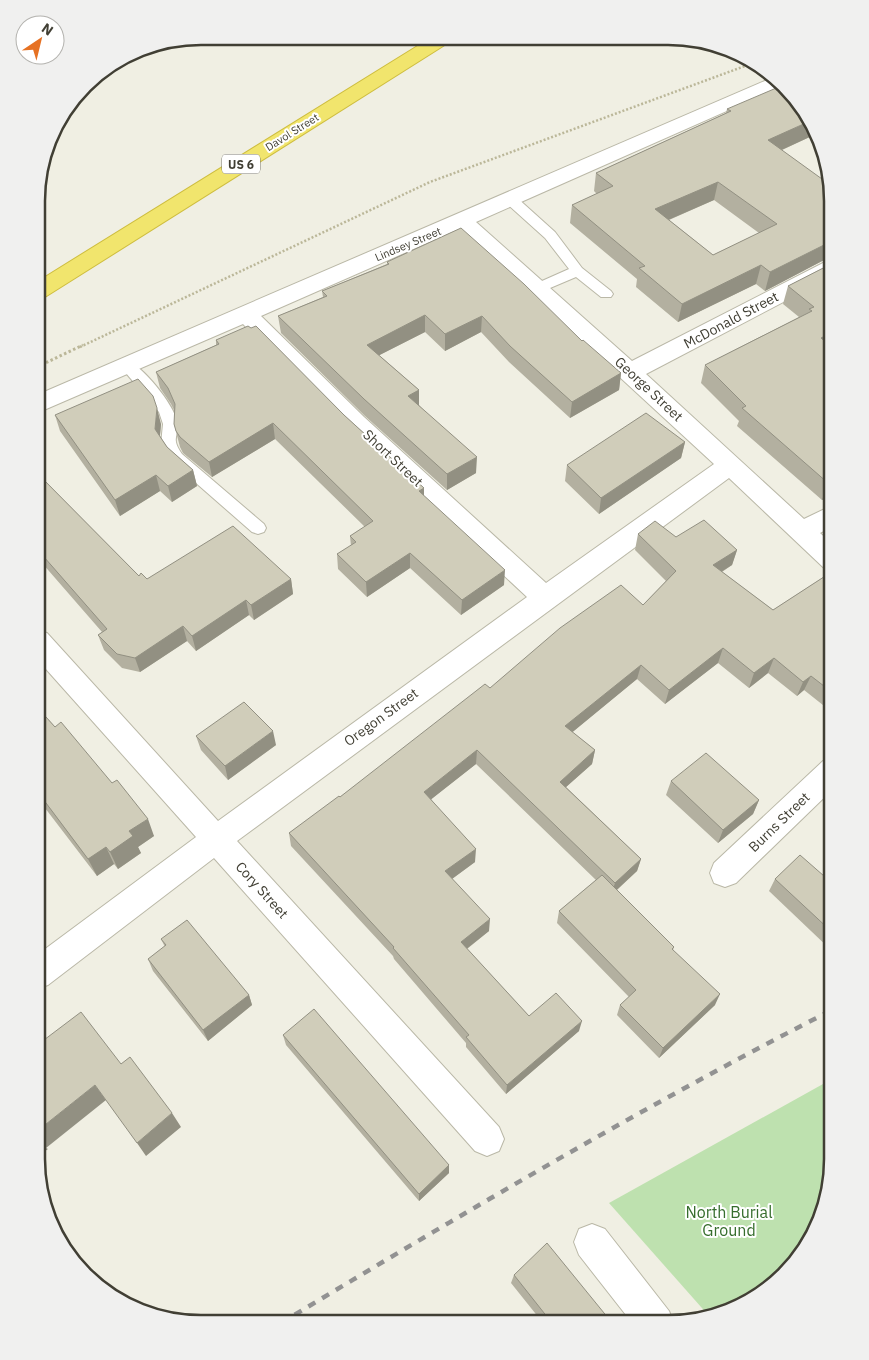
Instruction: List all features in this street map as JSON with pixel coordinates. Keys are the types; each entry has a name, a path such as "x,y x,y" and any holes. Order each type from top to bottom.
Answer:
{"highway":[{"name":"Davol Street","path":"45,288 432,45"}],"street":[{"name":"Lindsey Street","path":"45,402 771,85"},
{"name":"George Street","path":"462,220 630,372 824,553"},
{"name":"McDonald Street","path":"630,372 824,272"},
{"name":"Short Street","path":"246,314 342,411 545,598"},
{"name":"Oregon Street","path":"45,967 215,839 730,465"},
{"path":"801,532 824,519"},
{"name":"Cory Street","path":"45,650 487,1139"},
{"name":"Burns Street","path":"725,873 824,778"},
{"path":"592,1242 649,1315"}],"lane":[{"path":"510,199 550,235 577,271 606,294"},
{"path":"538,288 577,271"},
{"path":"127,366 148,388 166,412 170,420 166,441 177,458 258,528"}],"path":[{"path":"45,363 430,182 745,66"}],"green space":[{"name":"North Burial Ground","path":"824,1083 824,1169 816,1209 803,1237 792,1254 763,1283 746,1294 728,1303 704,1311 609,1203"}],"building":[{"path":"775,88 792,106 804,124 768,140 822,179 824,245 770,272 761,265 682,304 639,268 645,266 572,205 613,186 596,173 731,111 727,109","holes":["718,182 777,224 713,255 655,209"]},
{"path":"461,228 524,284 582,341 621,373 572,402 510,346 482,316 445,334 425,315 367,345 419,390 408,396 477,457 447,474 364,399 278,316 327,296 322,291 389,264 387,262"},
{"path":"824,268 824,336 821,338 824,340 824,480 742,408 746,406 705,365 812,311 809,309 814,307 788,286"},
{"path":"248,326 251,328 256,326 344,415 424,488 419,491 505,570 462,600 410,553 366,582 337,554 356,542 350,536 373,521 273,423 209,462 180,437 174,424 175,404 168,388 156,372 219,344 216,340"},
{"path":"138,379 153,396 157,408 155,429 167,447 193,470 168,486 156,475 115,500 55,415"},
{"path":"646,413 685,442 601,498 567,465"},
{"path":"45,481 139,576 141,573 147,579 233,526 291,579 251,605 246,600 192,636 183,626 135,658 117,654 98,635 107,629 45,558"},
{"path":"704,520 737,550 713,565 773,610 824,577 824,686 811,676 803,682 774,658 754,673 723,648 669,690 641,665 565,726 595,750 560,782 641,859 615,883 477,750 424,792 476,849 445,871 490,919 461,942 529,1016 556,993 582,1021 507,1085 466,1037 469,1035 394,947 289,833 340,797 485,684 490,688 560,628 621,585 643,605 676,571 638,534 655,521 676,537"},
{"path":"244,702 273,731 225,766 196,736"},
{"path":"45,716 55,727 61,722 112,783 117,780 148,819 129,831 133,836 110,852 106,847 88,859 45,802"},
{"path":"706,753 759,800 723,830 671,781"},
{"path":"800,855 824,876 824,925 775,879"},
{"path":"602,875 674,947 672,949 720,994 663,1048 620,1005 636,990 559,911"},
{"path":"187,920 249,995 203,1030 148,959 166,945 161,939"},
{"path":"314,1009 449,1165 419,1194 283,1035"},
{"path":"81,1012 121,1064 130,1057 172,1113 137,1143 95,1085 45,1125 45,1039"},
{"path":"547,1243 606,1315 546,1315 514,1275"}],"railway":[{"path":"294,1315 485,1201 623,1122 824,1014"}]}
